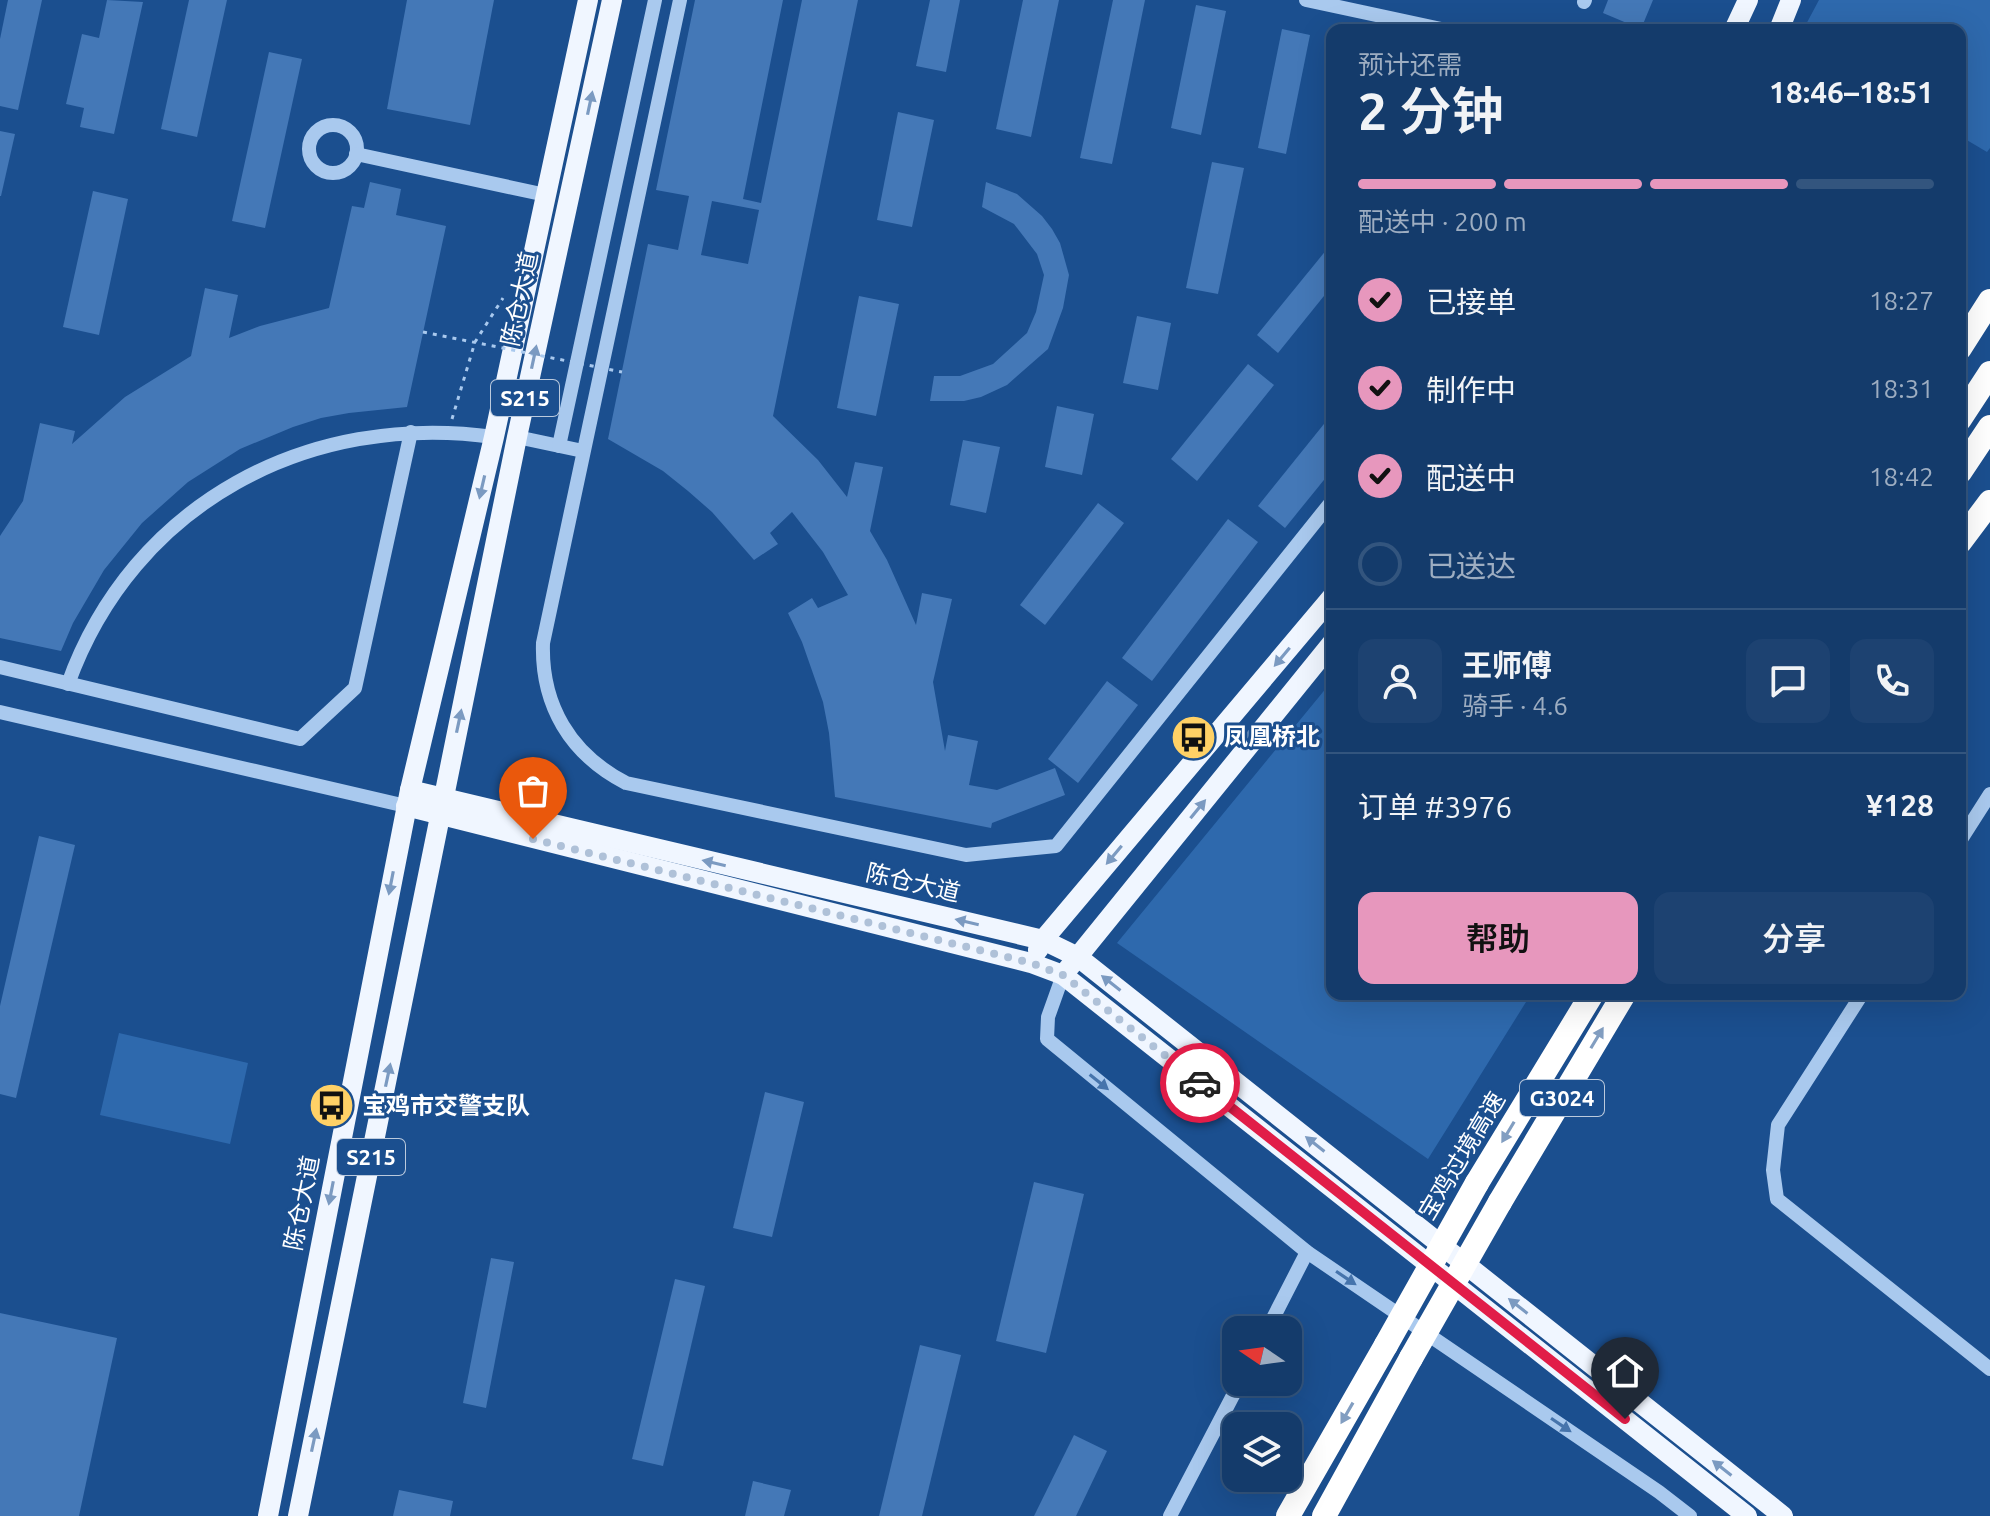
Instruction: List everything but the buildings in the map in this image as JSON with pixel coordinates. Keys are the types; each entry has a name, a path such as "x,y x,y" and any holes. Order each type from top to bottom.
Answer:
{"highway":[{"path":"1966,339 1990,301"},
{"path":"1966,410 1990,373"},
{"path":"1966,463 1990,427"},
{"path":"1966,534 1990,502"},
{"name":"宝鸡过境高速","path":"1288,1516 1477,1183 1588,1000"},
{"name":"G3024","path":"1324,1516 1500,1202 1620,1000"}],"main road":[{"name":"陈仓大道","path":"268,1516 408,798 494,437 588,0"},
{"name":"陈仓大道","path":"298,1516 517,437 612,0"},
{"path":"1737,24 1748,0"},
{"path":"1781,24 1791,0"},
{"path":"1031,963 1043,940 1326,604"},
{"path":"1063,975 1326,650"},
{"name":"陈仓大道","path":"408,798 1031,963 1063,975 1747,1516"},
{"name":"陈仓大道","path":"442,807 1043,940 1078,957 1783,1516"}],"street":[{"path":"559,446 655,0"},
{"path":"680,0 546,623 542,662 550,701 568,736 609,774 626,783 966,855 1056,846 1326,508"},
{"path":"1306,0 1418,24"},
{"path":"356,154 546,195"},
{"path":"68,684 91,632 127,577 171,530 197,509 252,474 295,455 339,442 411,432 494,437"},
{"path":"0,667 300,739 355,688 411,432"},
{"path":"517,437 583,451"},
{"path":"0,712 408,798"},
{"path":"1966,832 1990,794"},
{"path":"1063,975 1048,1017 1047,1039 1307,1252 1690,1516"},
{"path":"1858,1000 1778,1125 1773,1170 1777,1199 1990,1369"},
{"path":"1274,1316 1307,1252"},
{"path":"1170,1516 1233,1396"}],"path":[{"path":"447,432 475,342 508,290"},
{"path":"423,332 622,372"}],"shaded area":[{"path":"1819,0 1990,0 1990,148 1987,152 1966,140 1966,24 1806,24"},
{"path":"1326,688 1326,1000 1527,1000 1428,1159 1117,943"},
{"path":"119,1033 248,1063 230,1144 100,1115"}],"way so far":[{"path":"533,839 1031,963 1063,975 1200,1083"}],"place":[{"name":"凤凰桥北","path":"1193,737"},
{"name":"宝鸡市交警支队","path":"331,1106"}],"route":[{"path":"1200,1083 1625,1419"}]}
